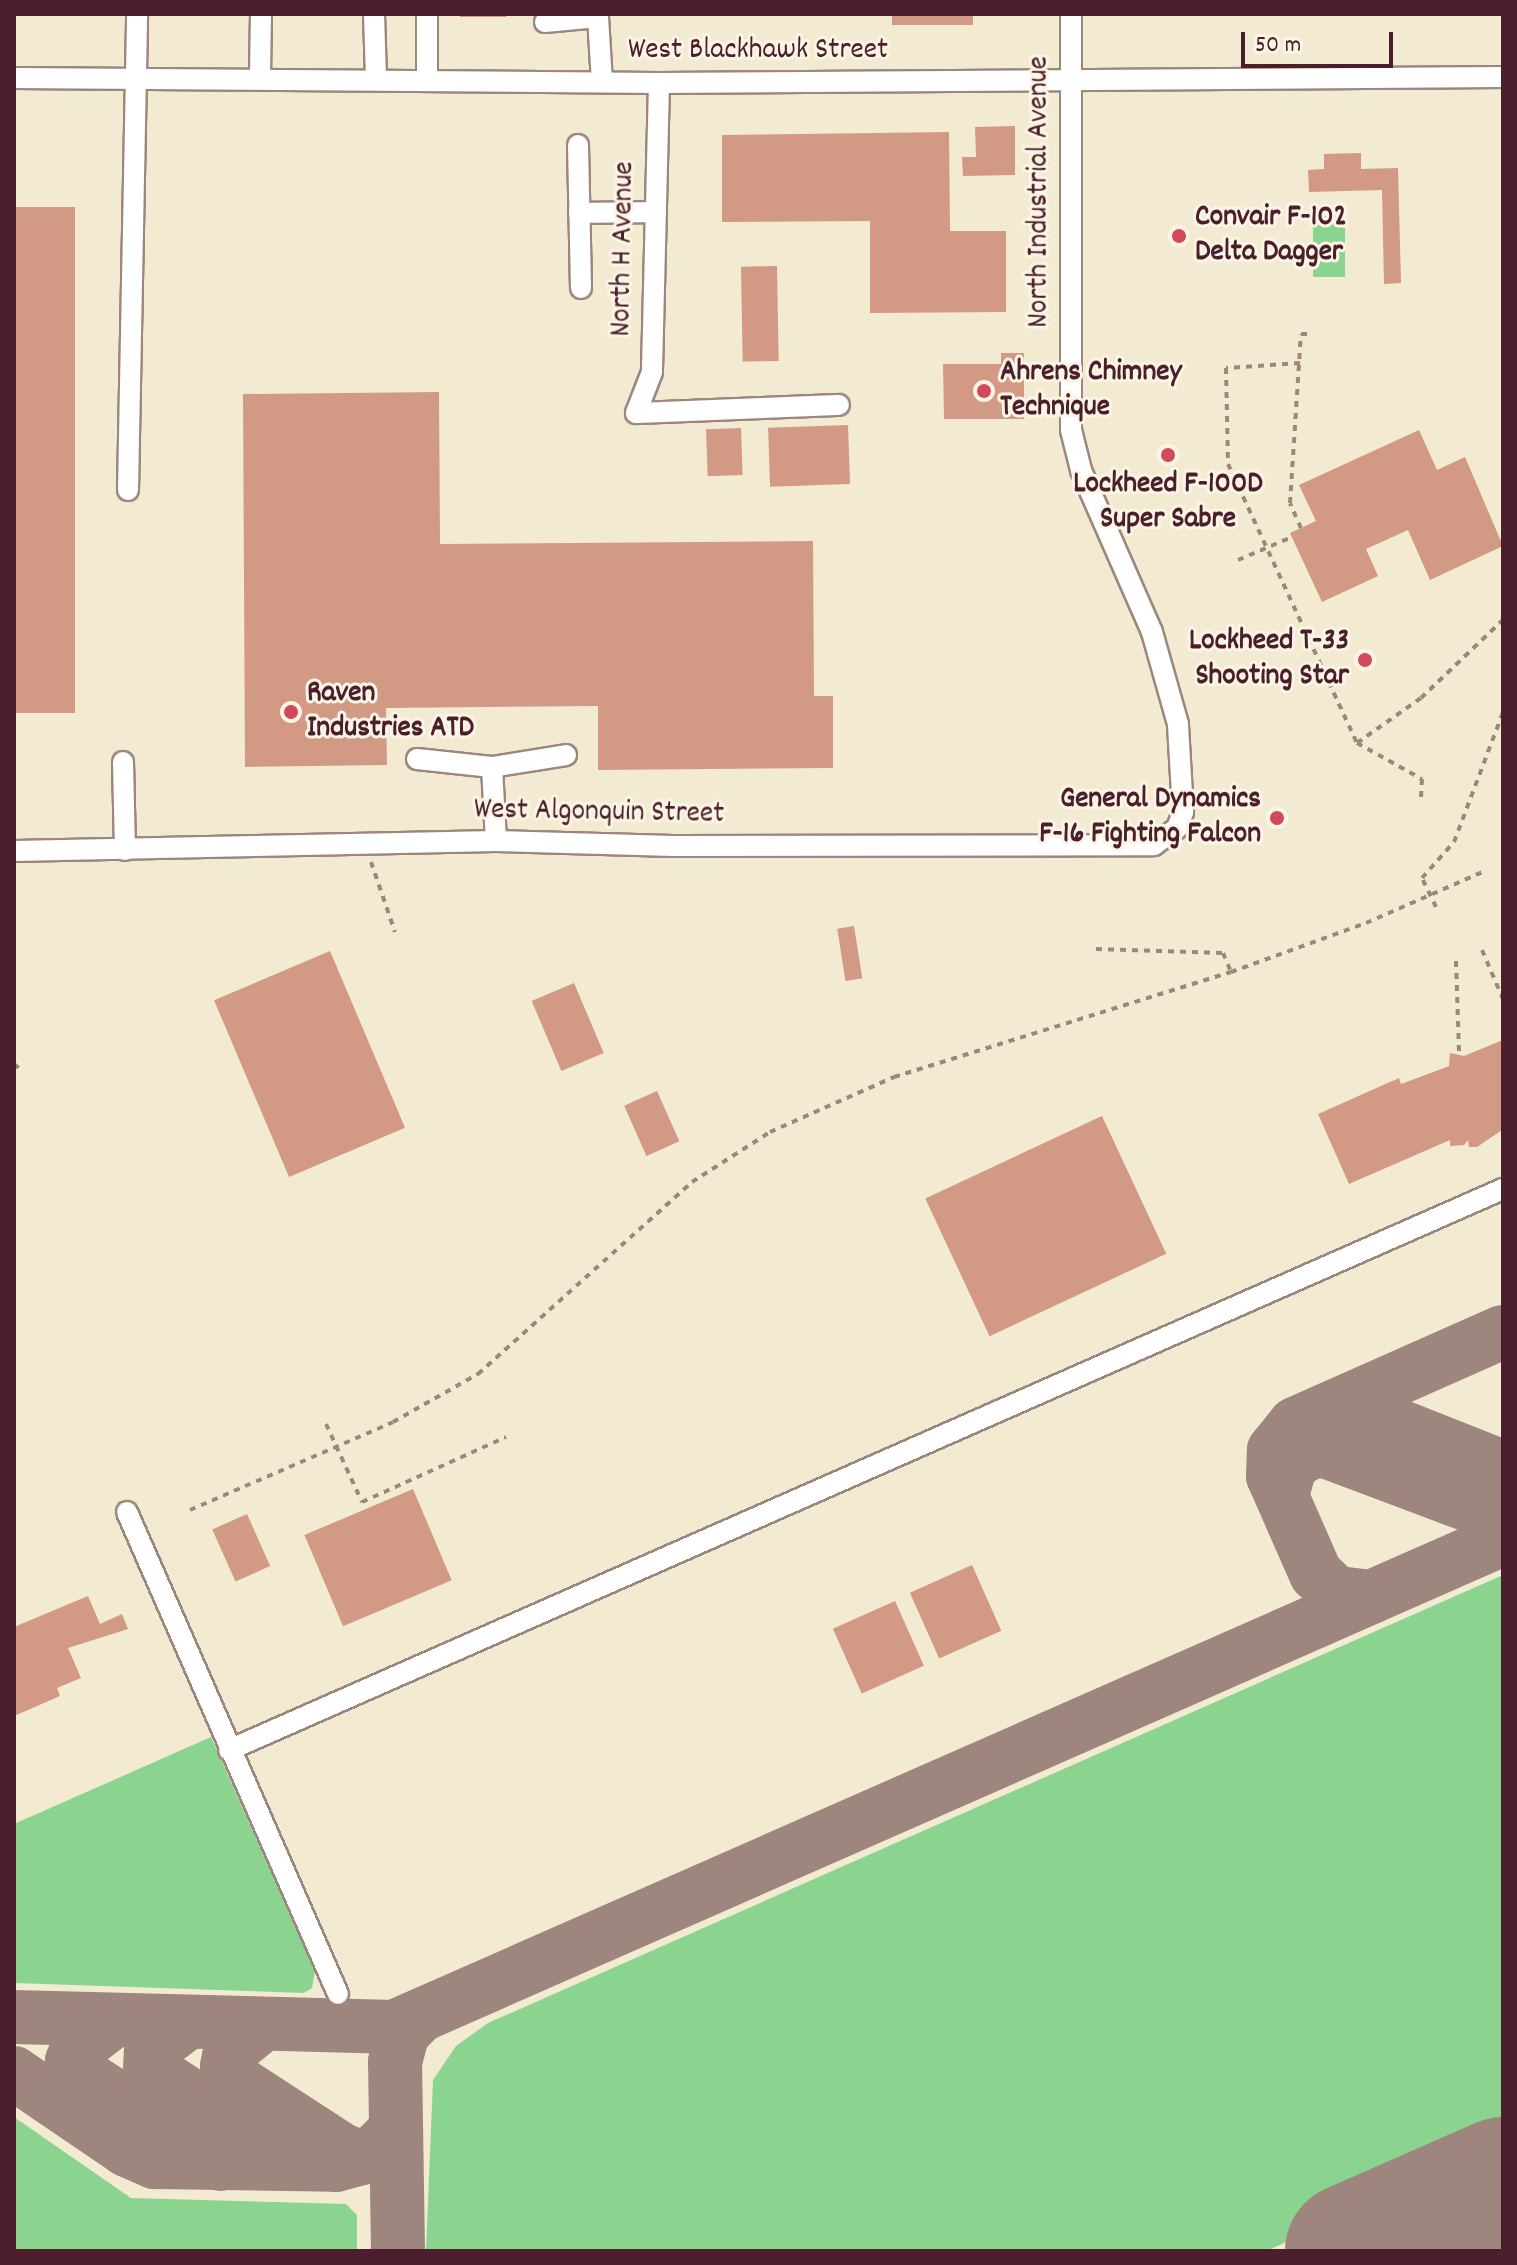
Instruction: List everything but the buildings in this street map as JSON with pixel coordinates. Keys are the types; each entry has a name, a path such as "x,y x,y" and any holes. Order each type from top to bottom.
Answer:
{"street":[{"path":"128,490 137,14"},
{"path":"260,76 261,14"},
{"path":"374,14 376,79"},
{"path":"427,14 427,79"},
{"name":"North Industrial Avenue","path":"1071,14 1071,430 1081,470 1152,632 1178,724 1183,812 1177,828"},
{"path":"545,22 598,17 602,82"},
{"name":"West Blackhawk Street","path":"14,78 137,75 659,83 1503,77"},
{"name":"North H Avenue","path":"659,83 652,372 636,413 839,405"},
{"path":"578,145 581,288"},
{"path":"579,213 656,212"},
{"path":"417,759 492,767 566,755"},
{"path":"123,762 125,850"},
{"path":"492,767 496,841"},
{"name":"West Algonquin Street","path":"14,851 496,841 1154,845 1177,828"},
{"path":"229,1750 1503,1189"},
{"path":"127,1512 338,1994"}],"path":[{"path":"1301,528 1290,503 1301,334 1310,334"},
{"path":"1300,363 1226,368 1228,464 1357,743 1422,779 1421,801"},
{"path":"1238,560 1292,537"},
{"path":"1357,743 1421,698 1503,620"},
{"path":"1436,907 1422,878 1454,842 1503,712"},
{"path":"364,844 395,932"},
{"path":"190,1510 405,1416 478,1374 692,1182 770,1132 867,1088 977,1047 1231,972 1485,871"},
{"path":"1096,949 1223,953 1231,972"},
{"path":"1482,950 1503,999"},
{"path":"1456,961 1459,1053"},
{"path":"14,1064 22,1071"},
{"path":"326,1424 362,1502 506,1437"}],"green space":[{"path":"1313,216 1345,216 1345,277 1313,277"},
{"path":"1503,1575 1503,2147 1266,2251 426,2251 433,2080 456,2046 488,2023"},
{"path":"211,1737 315,1971 312,1988 304,1993 14,1983 14,1824"},
{"path":"14,2117 131,2198 346,2204 357,2215 357,2251 14,2251"},
{"path":"1503,2221 1503,2251 1434,2251"}],"taxiway":[{"path":"1371,1597 1336,1593 1316,1574 1273,1476 1274,1450 1295,1424 1503,1332"},
{"path":"1328,1410 1359,1410 1503,1467"},
{"path":"1282,1495 1291,1464 1310,1452 1325,1451 1503,1518"},
{"path":"14,2017 394,2027 1503,1539"},
{"path":"398,2251 395,2062 403,2033 420,2016"},
{"path":"113,2021 77,2049 72,2061 76,2071 221,2164"},
{"path":"187,2023 151,2050 150,2069 296,2164"},
{"path":"262,2025 230,2051 227,2067 233,2079 342,2150 363,2158"},
{"path":"14,2073 127,2150 154,2162 336,2165 370,2156 393,2133"}],"runway":[{"path":"1353,2251 1503,2185"}],"place":[{"name":"Convair F-102 Delta Dagger","path":"1179,236"},
{"name":"Ahrens Chimney Technique","path":"984,391"},
{"name":"Lockheed F-100D Super Sabre","path":"1168,455"},
{"name":"Lockheed T-33 Shooting Star","path":"1365,660"},
{"name":"Raven Industries ATD","path":"291,712"},
{"name":"General Dynamics F-16 Fighting Falcon","path":"1277,818"}]}
